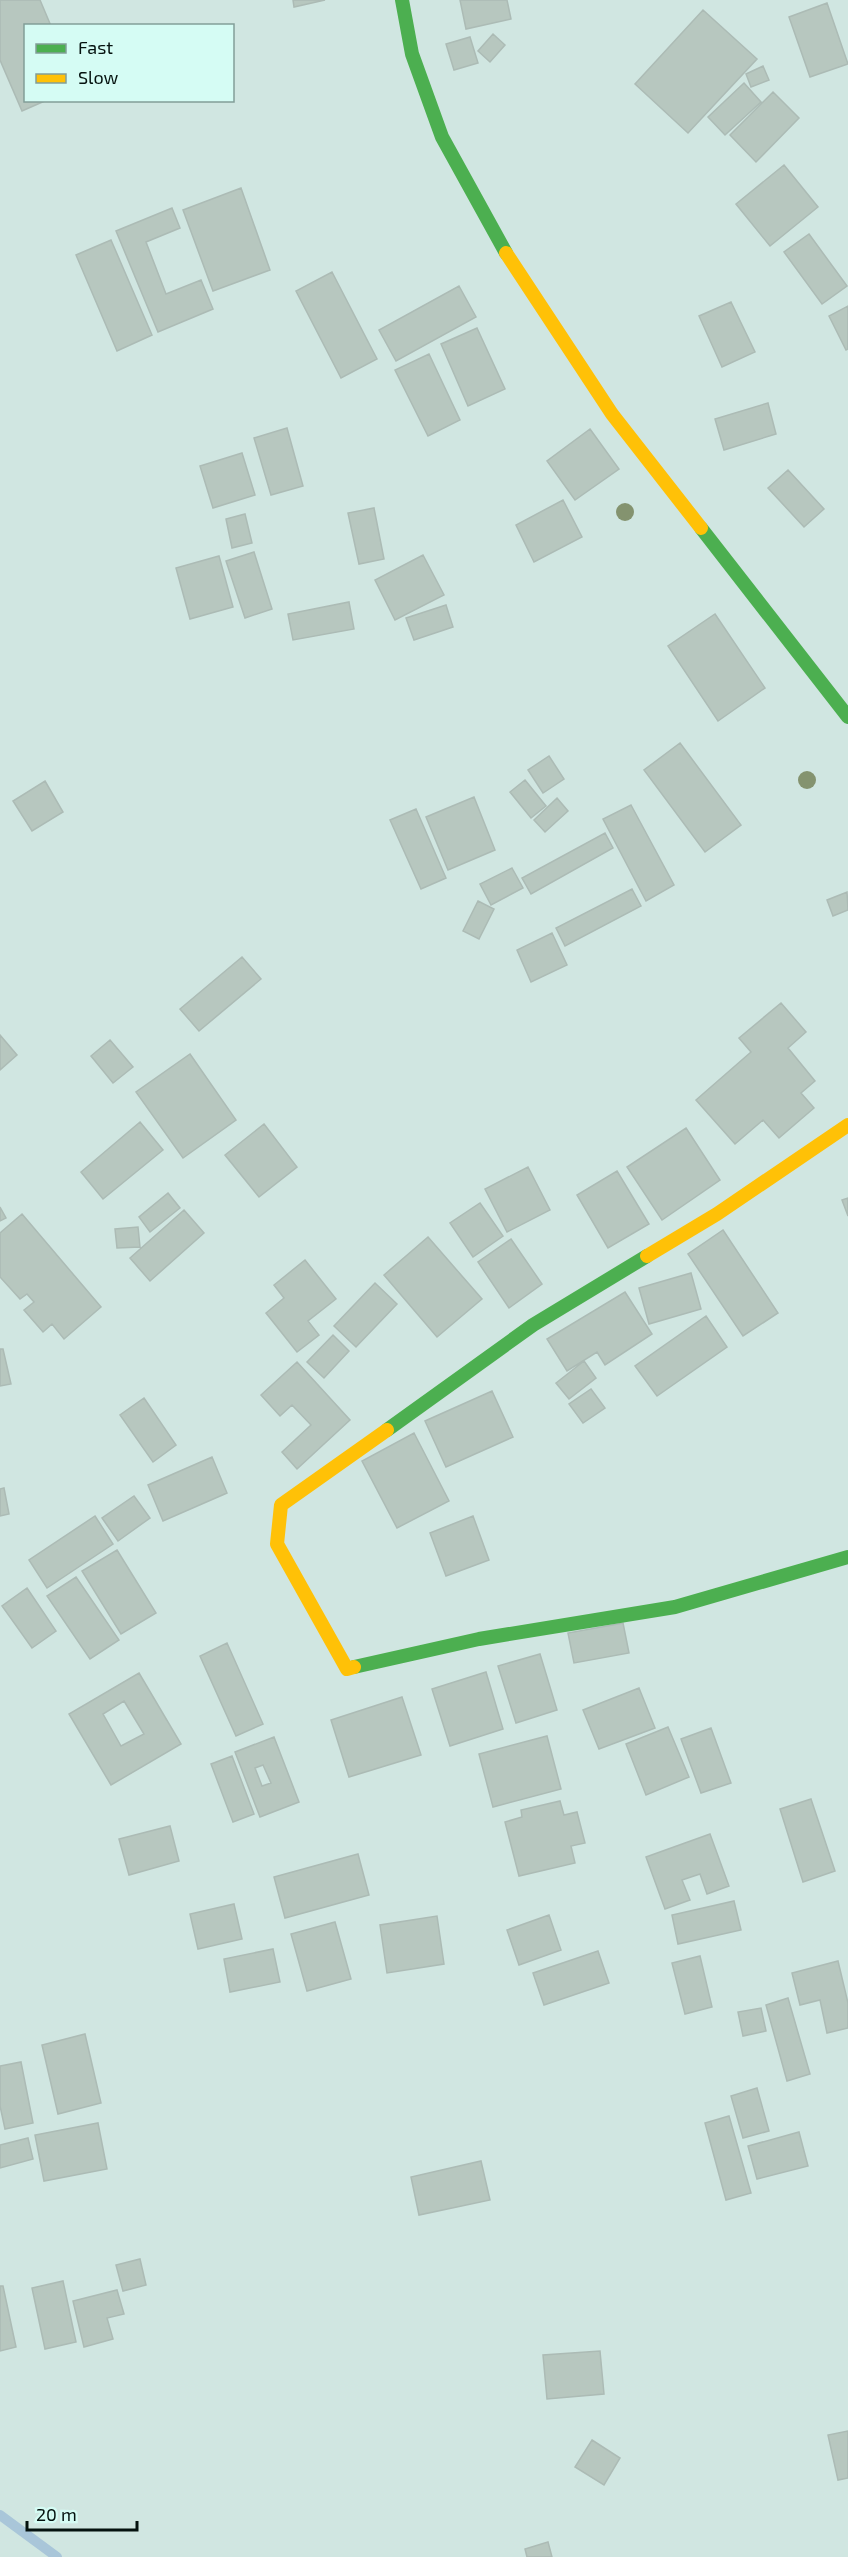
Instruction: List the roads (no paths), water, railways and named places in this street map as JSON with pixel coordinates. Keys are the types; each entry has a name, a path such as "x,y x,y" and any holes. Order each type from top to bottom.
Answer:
{"street":[{"path":"402,0 412,54 442,137 495,236 612,414 848,717"},
{"path":"848,1125 717,1215 533,1325 281,1505 277,1544 347,1669 479,1639 675,1607 848,1557"}],"waterway":[{"path":"0,2515 57,2557"}]}
